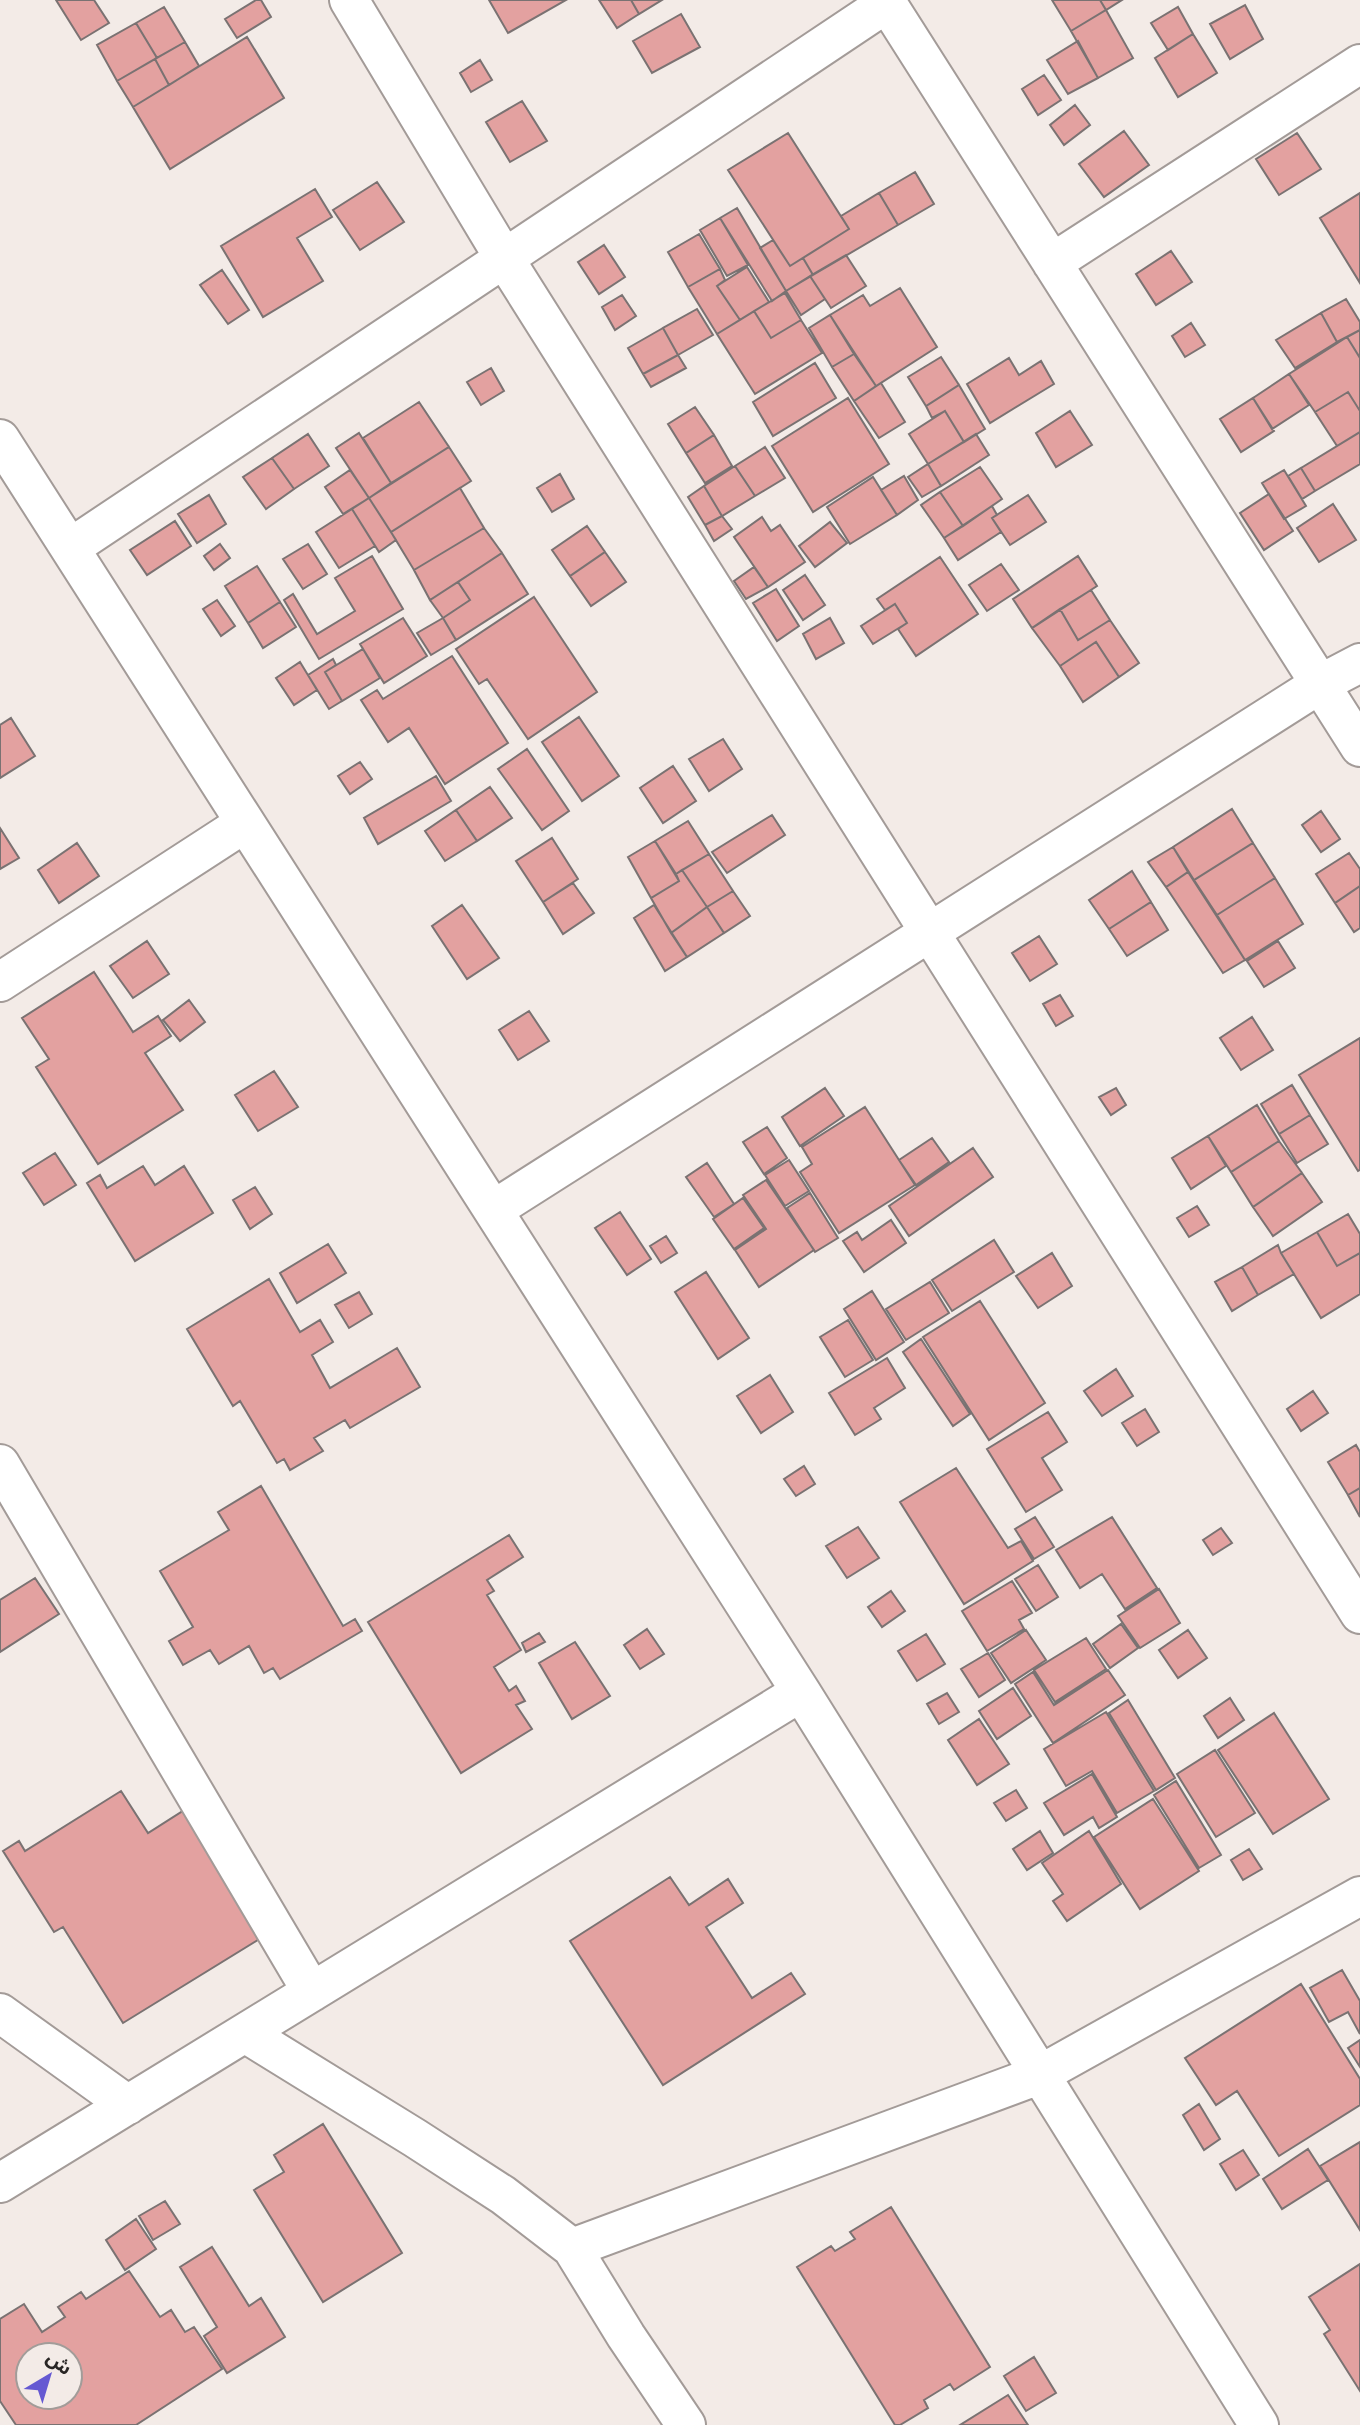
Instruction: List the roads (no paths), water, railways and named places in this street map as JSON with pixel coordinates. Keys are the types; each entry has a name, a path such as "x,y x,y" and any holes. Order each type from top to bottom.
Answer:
{"street":[{"path":"349,0 504,258 1360,1614"},
{"path":"70,548 886,1 1360,747"},
{"path":"1052,263 1360,64"},
{"path":"1,444 801,1692 1259,2425"},
{"path":"493,1210 1320,684 1360,663"},
{"path":"0,982 245,823"},
{"path":"0,1464 312,1992"},
{"path":"0,2183 801,1692"},
{"path":"572,2248 1039,2075 1360,1896"},
{"path":"0,2013 128,2105"},
{"path":"245,2033 503,2195 572,2248 626,2336 686,2425"}]}
